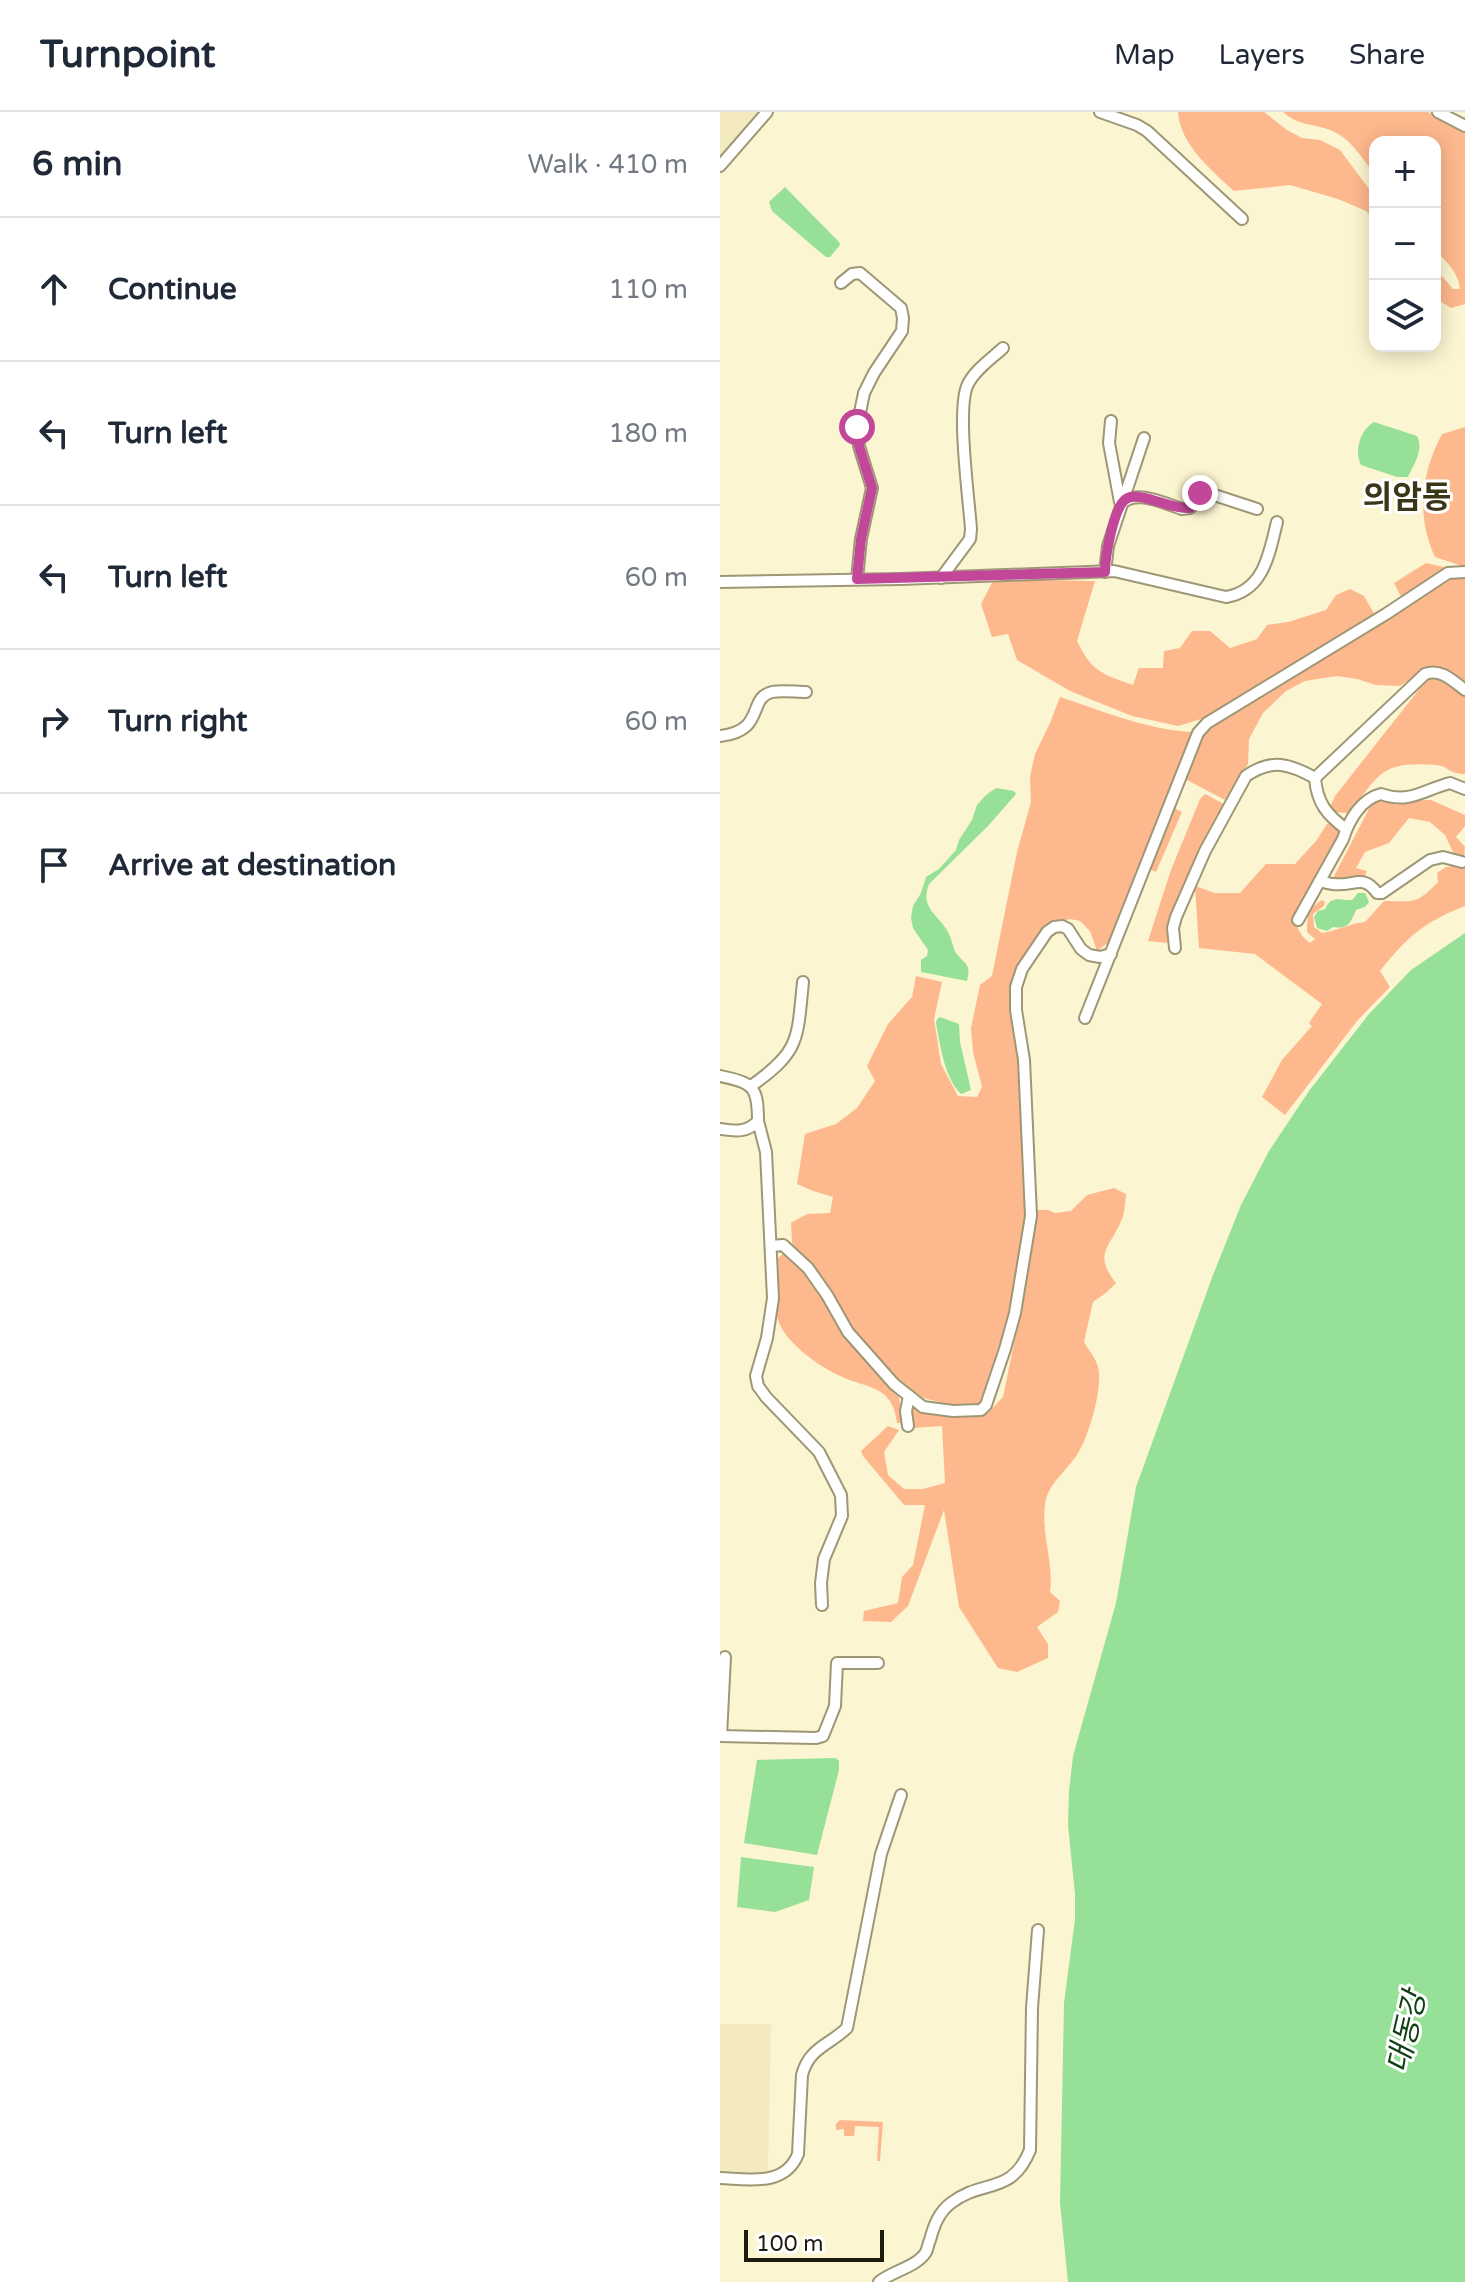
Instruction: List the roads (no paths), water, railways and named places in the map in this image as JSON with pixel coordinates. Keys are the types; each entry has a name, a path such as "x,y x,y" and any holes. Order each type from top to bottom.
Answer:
{"street":[{"path":"720,166 767,112"},
{"path":"1100,112 1147,131 1242,219"},
{"path":"1438,112 1465,126"},
{"path":"841,283 852,274 860,273 901,308 903,318 902,331 864,393 858,418 859,446 872,488 861,539 857,579"},
{"path":"941,578 970,539 964,394 973,376 1003,348"},
{"path":"1111,421 1109,443 1121,504"},
{"path":"1105,572 1108,546 1144,438"},
{"path":"1121,504 1128,497 1137,496 1182,509 1190,508 1200,493 1205,492 1257,509"},
{"path":"720,582 1105,572 1128,573 1226,597 1238,595 1251,586 1265,566 1277,522"},
{"path":"1085,1018 1198,733 1207,723 1448,573 1465,572"},
{"path":"1315,778 1425,674 1438,672 1465,690"},
{"path":"720,736 735,734 749,726 761,699 771,692 806,692"},
{"path":"1175,948 1173,928 1176,917 1205,851 1246,776 1276,764 1288,764 1315,778"},
{"path":"1315,778 1319,798 1329,816 1346,829"},
{"path":"1298,920 1358,809 1373,796 1381,794 1405,799 1450,783 1465,789"},
{"path":"1320,881 1333,884 1362,881 1371,884 1377,893 1382,893 1430,860 1443,857 1462,862"},
{"path":"771,1246 783,1245 808,1268 848,1332 894,1384 923,1407 953,1411 981,1410 986,1405 1009,1337 1031,1216 1024,1060 1016,1010 1016,987 1022,969 1047,932 1054,927 1068,929 1081,949 1089,955 1100,957 1111,954"},
{"path":"751,1086 791,1051 798,1030 803,982"},
{"path":"720,1076 745,1082 756,1092 758,1121 766,1152 773,1298 767,1338 756,1376 758,1386 819,1452 841,1495 842,1516 824,1559 822,1605"},
{"path":"720,1129 743,1131 752,1128 758,1121"},
{"path":"908,1426 906,1411 909,1396"},
{"path":"725,1657 720,1736 823,1736 835,1706 837,1663 878,1663"},
{"path":"720,2178 780,2177 794,2165 798,2154 805,2064 812,2054 847,2028 881,1854 901,1795"},
{"path":"879,2282 926,2252 935,2222 948,2205 966,2193 1005,2182 1015,2176 1025,2163 1030,2150 1032,2008 1038,1930"}],"water":[{"path":"785,187 839,242 840,245 830,257 826,257 772,211 769,202"},
{"path":"1374,422 1417,436 1419,452 1408,477 1397,477 1361,465 1358,454 1360,441 1365,430"},
{"path":"996,788 1016,794 929,884 927,893 929,906 945,927 956,953 968,967 967,981 921,972 921,960 927,956 928,950 913,928 913,906 926,877 939,869 956,850 977,805"},
{"path":"1358,893 1365,893 1369,902 1356,910 1348,924 1327,931 1317,928 1314,917 1318,911 1325,909 1333,900 1352,900"},
{"name":"대동강","path":"1465,933 1465,2282 1068,2282 1060,2203 1064,2003 1075,1919 1068,1825 1069,1791 1073,1756 1116,1603 1136,1487 1213,1275 1241,1205 1269,1151 1309,1091 1369,1014 1411,970"},
{"path":"940,1017 959,1024 971,1090 961,1094 955,1088 944,1061 936,1023"},
{"path":"836,1758 839,1770 817,1855 744,1843 757,1760"},
{"path":"741,1857 814,1867 809,1900 775,1912 737,1907"}],"district":[{"name":"의암동","path":"1407,498"}]}
